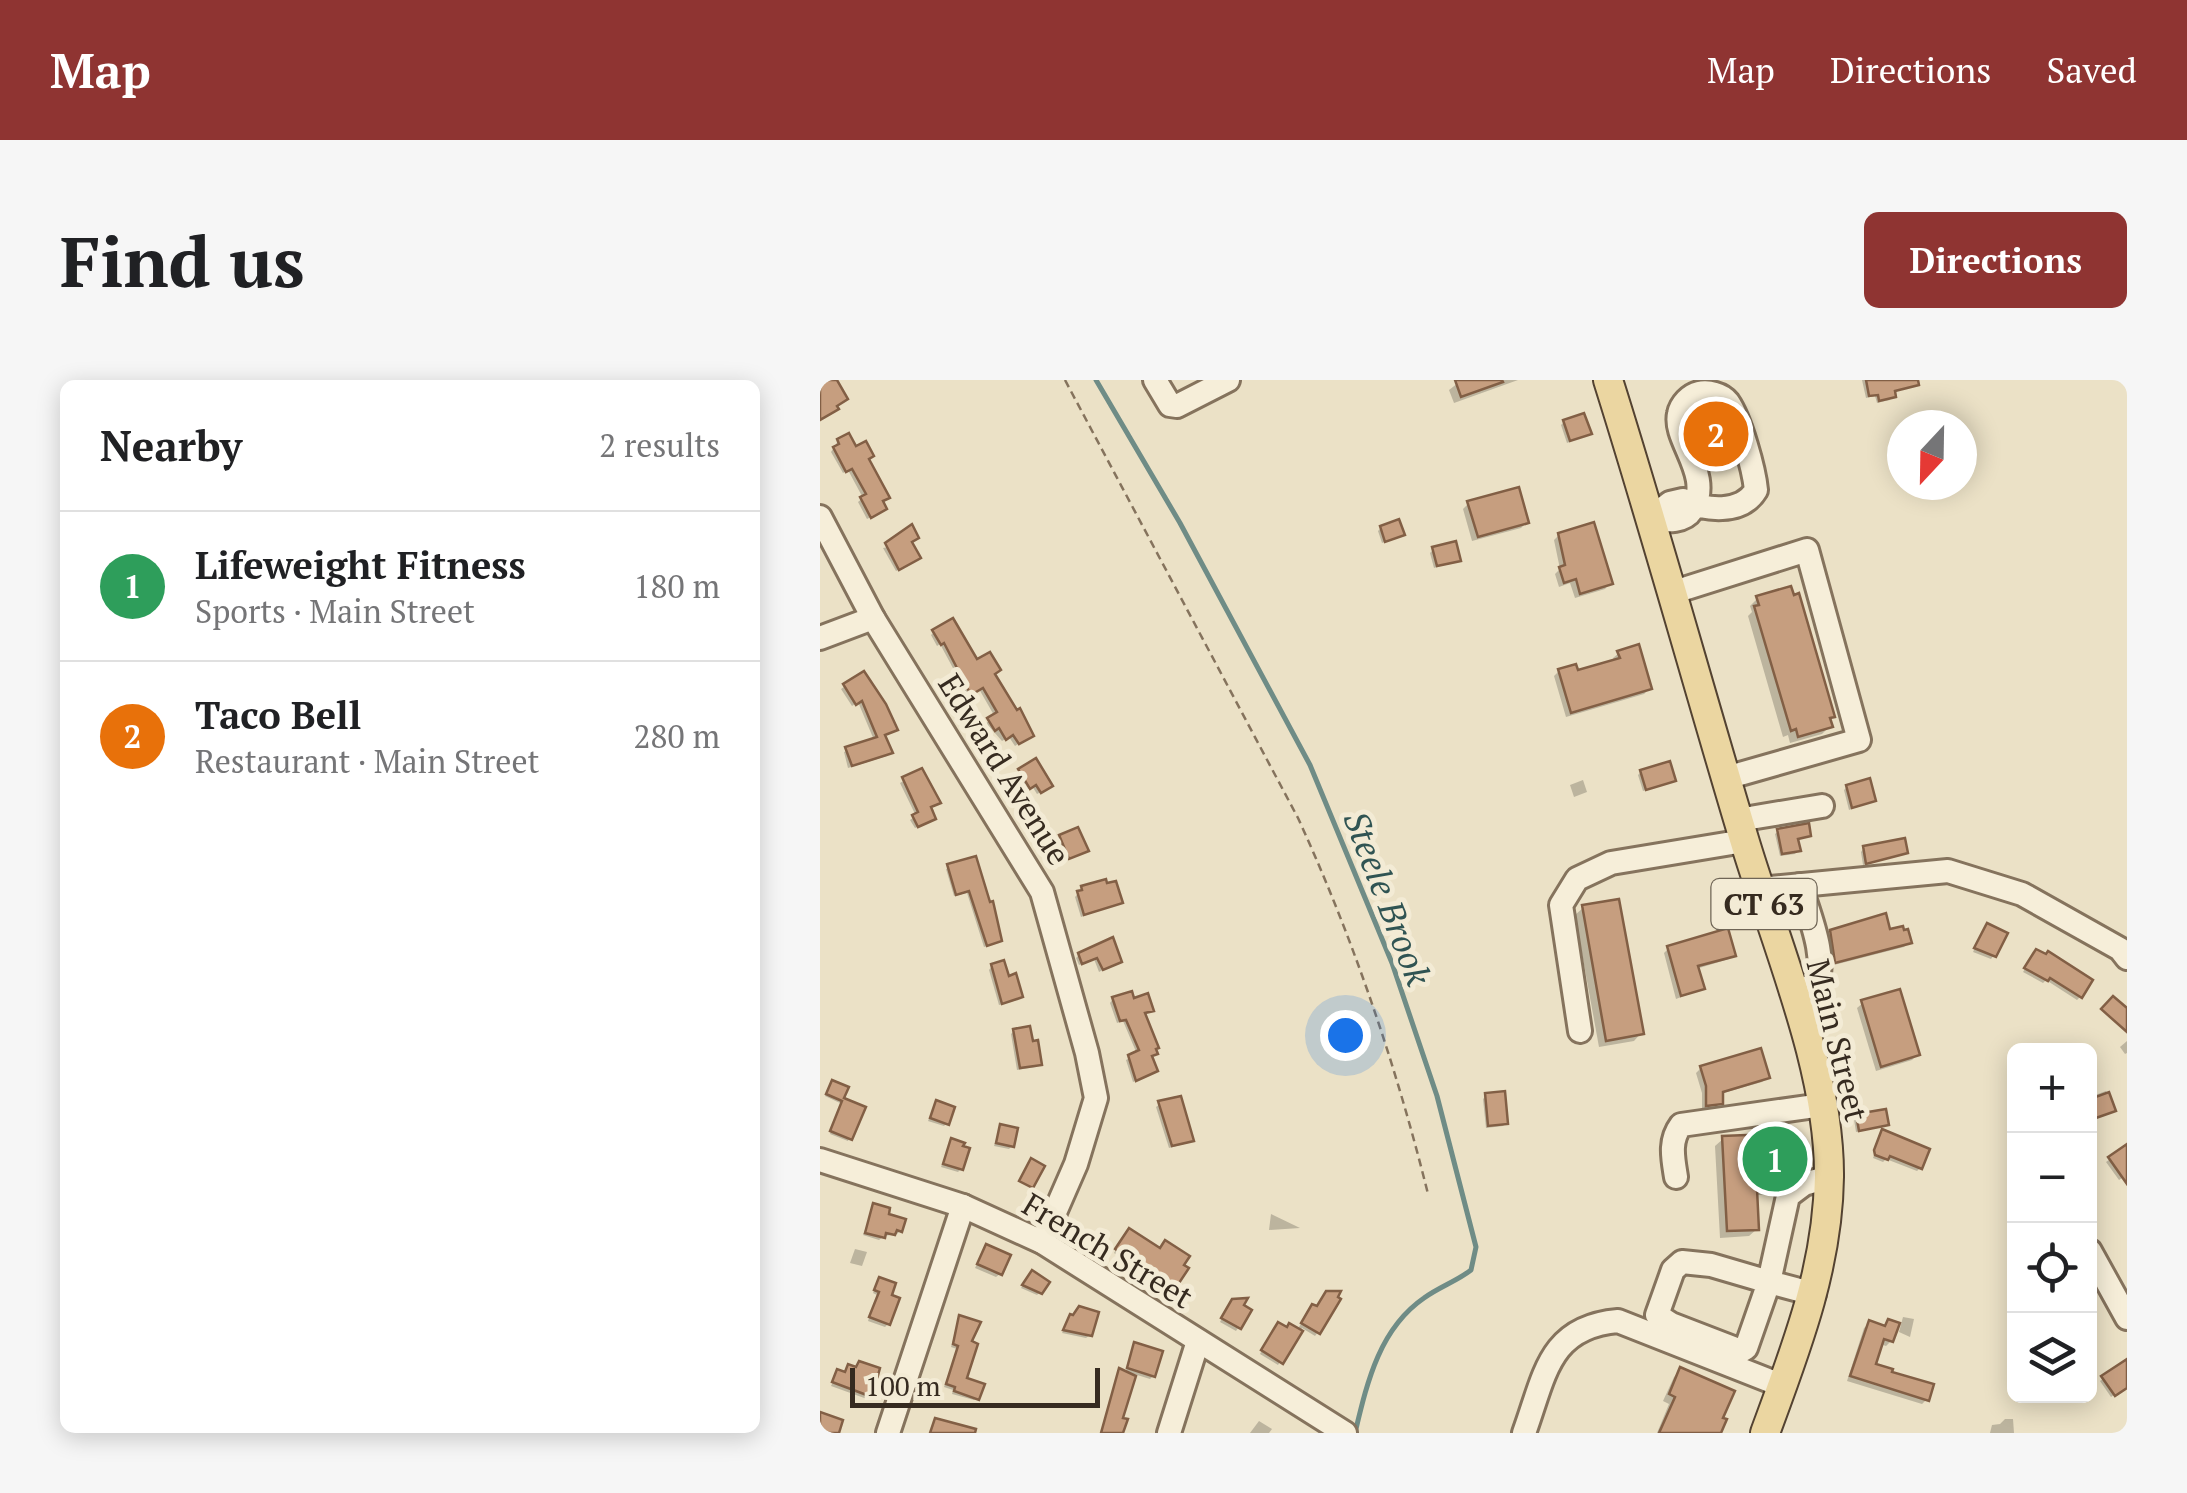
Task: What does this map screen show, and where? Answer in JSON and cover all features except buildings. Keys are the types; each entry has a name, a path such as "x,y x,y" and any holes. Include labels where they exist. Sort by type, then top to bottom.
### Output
{"main road":[{"name":"Main Street","path":"1608,380 1792,991 1822,1104 1829,1177 1825,1236 1814,1294 1765,1433"}],"street":[{"path":"1155,380 1170,406 1177,406 1228,380"},
{"path":"1649,519 1670,503 1683,500 1694,507 1738,506 1749,501 1756,490 1727,401 1708,392 1690,396 1679,412 1680,434 1694,459 1694,507"},
{"name":"Edward Avenue","path":"820,517 873,618 1042,892 1088,1053 1096,1098 1042,1242"},
{"path":"1671,592 1807,550 1859,740 1726,778"},
{"path":"820,638 873,618"},
{"path":"1580,1032 1561,905 1577,879 1610,863 1741,831 1822,806"},
{"path":"1760,889 1948,871 2022,894 2120,949 2127,958"},
{"path":"1792,991 1815,986 1819,978 1818,952 1800,885"},
{"path":"1676,1177 1672,1152 1675,1133 1681,1125 1822,1104"},
{"name":"French Street","path":"820,1160 963,1206 1042,1242 1339,1429"},
{"path":"1814,1294 1770,1282 1711,1266 1682,1262 1673,1270 1657,1316 1742,1351 1746,1348 1770,1282 1788,1196 1804,1184 1829,1177"},
{"path":"888,1433 963,1206"},
{"path":"2097,1264 2127,1318"},
{"path":"1524,1433 1556,1350 1572,1333 1593,1323 1618,1321 1782,1386"},
{"path":"1168,1433 1198,1341"}],"path":[{"path":"1065,380 1320,866 1403,1094 1428,1194"}],"waterway":[{"name":"Steele Brook","path":"1096,380 1180,523 1310,765 1392,963 1437,1096 1476,1247 1471,1270 1424,1298 1396,1325 1370,1376 1355,1433"}],"place":[{"name":"Taco Bell","path":"1716,434"},
{"name":"Lifeweight Fitness","path":"1775,1159"}]}
